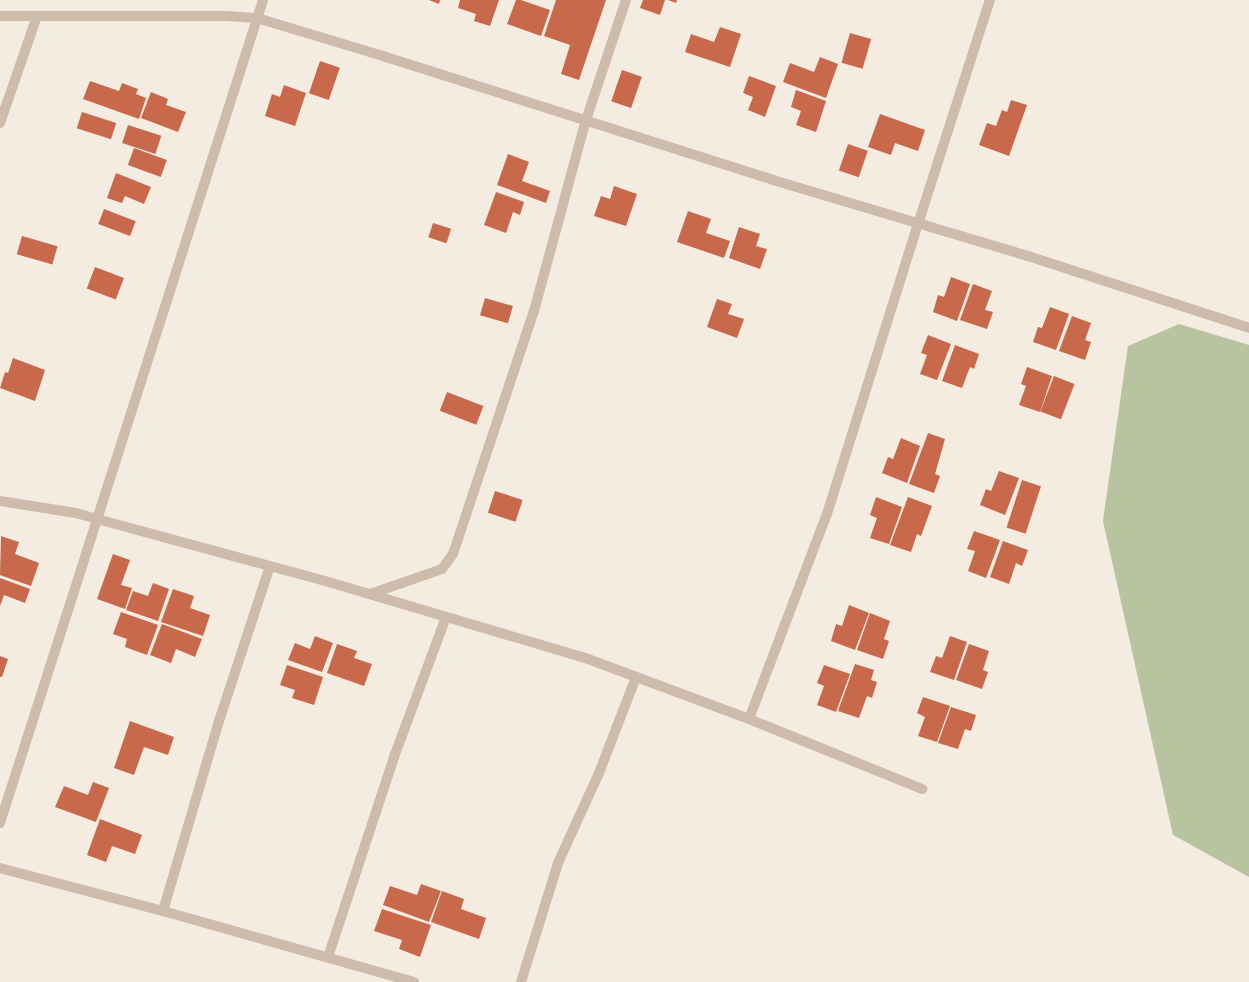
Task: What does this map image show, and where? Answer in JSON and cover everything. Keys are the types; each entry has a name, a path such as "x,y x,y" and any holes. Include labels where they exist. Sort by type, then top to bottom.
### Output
{"street":[{"path":"0,823 263,0"},
{"path":"370,594 442,569 453,554 534,311 586,120 626,0"},
{"path":"749,719 828,514 918,224 990,0"},
{"path":"0,16 226,16 257,18 586,120 773,180 1043,261 1249,328"},
{"path":"0,124 37,16"},
{"path":"0,501 76,513 370,594 588,659 749,719 922,789"},
{"path":"163,911 219,721 270,566"},
{"path":"328,957 394,757 446,617"},
{"path":"522,982 558,863 599,773 636,677"},
{"path":"0,868 163,911 414,982"}],"green space":[{"path":"1179,324 1249,345 1249,877 1173,835 1103,521 1128,346"}],"building":[{"path":"429,0 440,0 439,4"},
{"path":"460,0 499,0 490,26 474,21 476,14 458,8"},
{"path":"516,0 521,0 550,10 541,36 507,24"},
{"path":"556,0 606,0 579,80 561,74 570,45 544,36"},
{"path":"643,0 665,0 660,15 640,8"},
{"path":"668,0 677,0 676,3"},
{"path":"720,27 741,34 730,67 685,52 691,34 714,42"},
{"path":"850,33 871,39 863,69 841,63"},
{"path":"820,57 838,64 826,98 783,82 790,63 814,72"},
{"path":"320,61 340,68 329,100 309,93"},
{"path":"622,70 642,77 631,108 611,101"},
{"path":"749,76 776,86 765,117 748,110 753,97 743,93"},
{"path":"90,81 119,91 122,83 138,89 136,94 146,98 139,119 83,99"},
{"path":"284,85 306,93 295,126 265,116 272,94 280,97"},
{"path":"796,90 826,101 816,132 796,125 801,111 791,107"},
{"path":"151,92 168,99 166,105 186,112 178,132 141,118"},
{"path":"1011,100 1027,105 1009,156 979,145 987,123 996,126 1002,110 1007,112"},
{"path":"82,112 116,123 111,139 77,128"},
{"path":"880,114 925,130 918,151 895,143 891,155 868,147"},
{"path":"128,125 161,136 155,154 122,143"},
{"path":"848,144 868,151 859,177 839,170"},
{"path":"134,148 167,160 161,177 128,165"},
{"path":"508,154 529,162 522,181 550,191 546,203 497,185"},
{"path":"116,173 151,187 144,204 125,196 122,203 107,198"},
{"path":"614,186 637,194 626,226 594,216 601,196 610,199"},
{"path":"496,192 524,202 520,215 513,212 506,233 484,225"},
{"path":"104,209 136,221 130,236 98,224"},
{"path":"688,211 711,219 706,233 730,241 724,258 677,242"},
{"path":"433,223 451,229 446,243 428,237"},
{"path":"739,227 760,234 756,246 767,249 760,269 729,258"},
{"path":"22,236 58,246 52,264 17,254"},
{"path":"95,267 124,278 116,300 87,288"},
{"path":"951,277 970,284 957,321 933,312 938,295 944,297"},
{"path":"973,284 992,291 985,310 993,312 987,329 960,320"},
{"path":"485,298 513,306 508,323 480,315"},
{"path":"717,299 732,304 728,314 744,319 737,338 707,327"},
{"path":"1050,307 1069,314 1056,350 1033,342 1038,327 1042,328"},
{"path":"1072,316 1091,323 1085,340 1091,342 1085,360 1059,351"},
{"path":"928,335 951,344 937,380 920,374 927,355 921,353"},
{"path":"955,345 979,354 974,369 970,367 962,388 942,381"},
{"path":"13,358 45,370 35,401 0,388 5,372 8,373"},
{"path":"1027,367 1052,376 1040,412 1019,405 1026,386 1021,384"},
{"path":"1054,376 1075,384 1061,419 1040,411"},
{"path":"447,392 483,406 476,425 440,411"},
{"path":"928,433 945,439 935,474 940,476 934,493 909,484"},
{"path":"901,438 920,446 907,483 882,473 888,457 893,459"},
{"path":"999,471 1019,478 1005,515 980,505 986,489 991,491"},
{"path":"1022,480 1041,486 1026,534 1007,528"},
{"path":"495,491 523,500 515,522 488,513"},
{"path":"876,497 902,507 889,544 870,538 877,518 870,515"},
{"path":"908,497 932,506 921,536 917,534 911,552 890,545"},
{"path":"974,531 1000,540 986,578 968,571 975,551 967,549"},
{"path":"1,536 19,542 15,554 39,563 31,586 0,575"},
{"path":"1003,541 1028,550 1022,566 1016,563 1009,584 990,577"},
{"path":"113,554 130,560 121,585 132,588 125,609 97,599"},
{"path":"0,578 30,589 25,603 4,595 0,606"},
{"path":"153,583 169,589 158,621 126,610 133,591 148,596"},
{"path":"173,589 194,596 190,608 210,615 203,636 161,622"},
{"path":"849,605 869,613 855,650 831,641 836,624 842,626"},
{"path":"121,612 158,625 147,655 125,647 127,639 113,634"},
{"path":"870,613 890,621 884,639 889,641 883,659 857,650"},
{"path":"162,624 202,639 195,657 176,649 171,663 150,655"},
{"path":"315,636 333,643 322,672 288,660 295,643 310,649"},
{"path":"950,636 967,642 954,680 930,672 936,656 942,658"},
{"path":"337,644 357,651 354,658 372,664 364,686 327,673"},
{"path":"969,644 989,651 983,670 988,672 982,689 956,680"},
{"path":"0,656 8,659 2,677 0,677"},
{"path":"855,664 874,670 871,680 877,682 872,698 867,696 859,718 838,711"},
{"path":"287,665 323,677 314,705 292,698 295,690 280,685"},
{"path":"824,665 850,674 836,712 817,705 824,686 817,683"},
{"path":"923,697 950,706 937,742 918,736 925,717 917,713"},
{"path":"951,707 976,715 971,731 965,729 958,749 938,743"},
{"path":"130,721 174,737 168,755 144,747 134,775 114,768"},
{"path":"93,782 109,788 96,822 55,807 64,786 88,795"},
{"path":"100,819 142,835 135,854 112,846 106,862 87,855"},
{"path":"421,884 441,891 429,922 383,905 390,886 417,895"},
{"path":"442,891 464,899 461,909 486,918 479,939 431,922"},
{"path":"382,909 431,925 420,957 399,949 402,940 374,931"}]}
